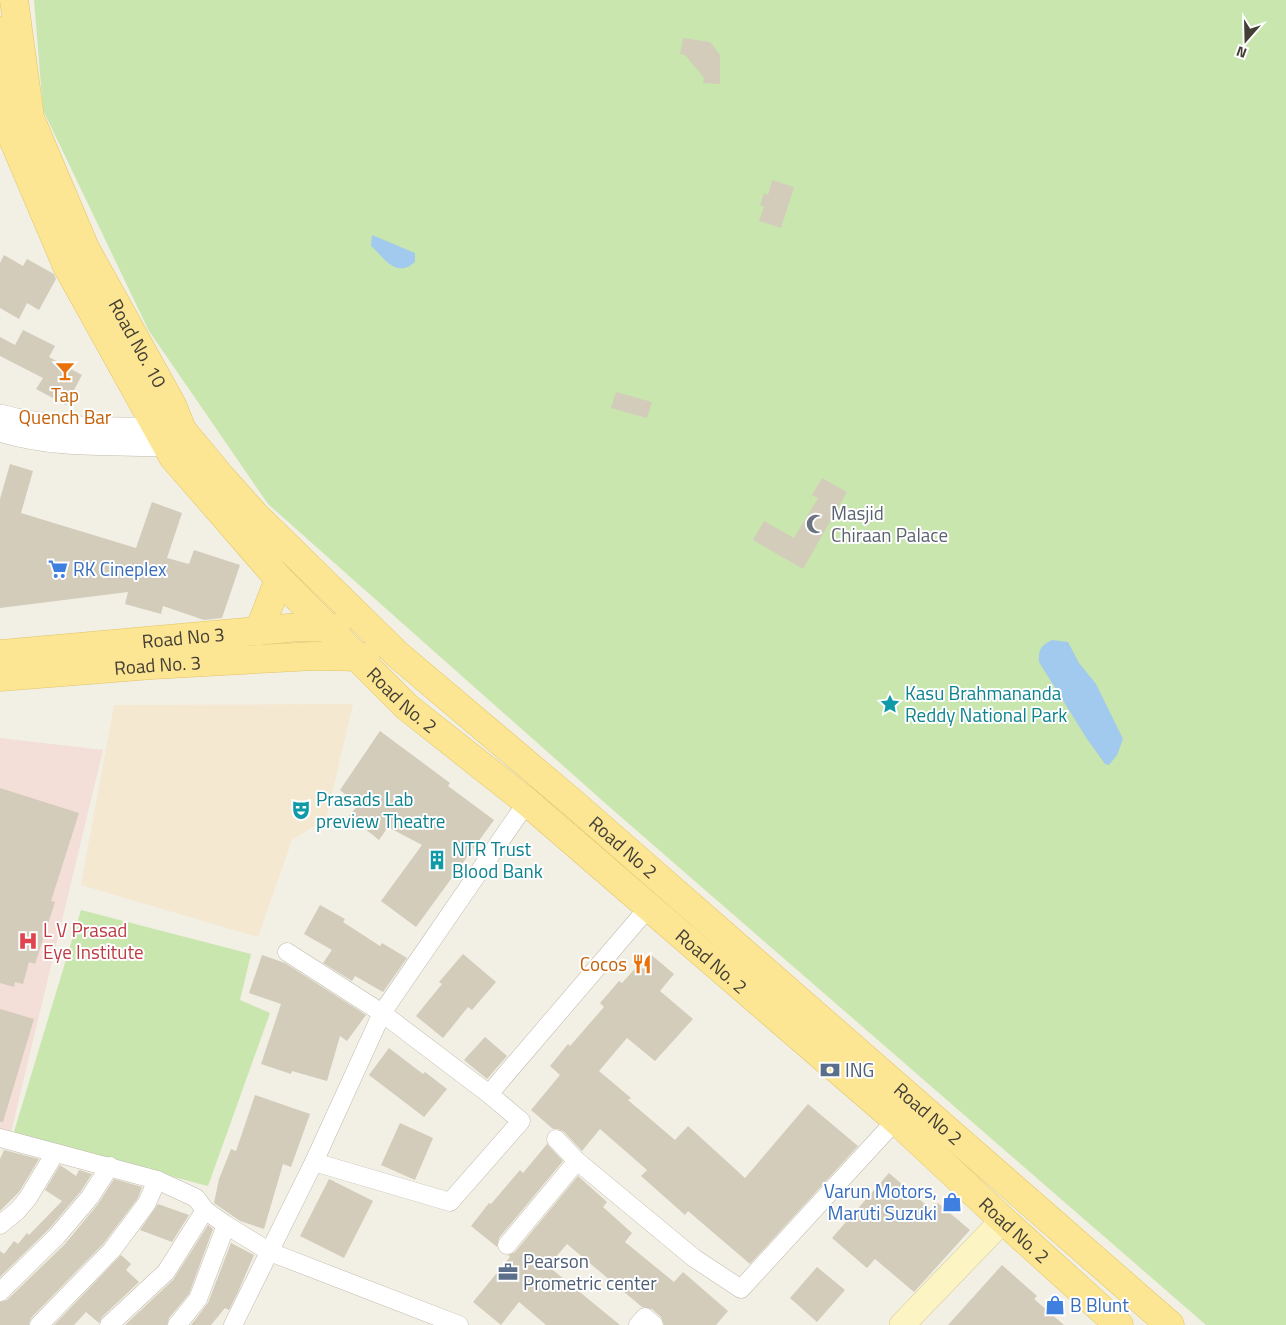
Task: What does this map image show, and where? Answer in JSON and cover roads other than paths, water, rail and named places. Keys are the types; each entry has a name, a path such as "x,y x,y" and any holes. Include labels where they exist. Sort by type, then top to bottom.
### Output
{"main road":[{"name":"Road No. 10","path":"14,0 30,118 85,248 172,405 182,430 221,478 255,515 367,627"},
{"name":"Road No. 10","path":"0,29 10,132 67,266 174,457 279,580 301,602"},
{"path":"259,631 279,580"},
{"name":"Road No. 2","path":"301,602 406,707 528,802 648,908 896,1120 1109,1322"},
{"name":"Road No 3","path":"0,654 300,627 367,627"},
{"path":"367,627 398,655"},
{"name":"Road No. 3","path":"0,677 152,665 314,656 398,655"},
{"name":"Road No 2","path":"398,655 573,803 1170,1325"},
{"path":"314,656 349,670 406,707"},
{"path":"902,1325 1003,1220"}],"street":[{"path":"0,415 60,426 162,437"},
{"path":"0,432 64,443 162,437"},
{"path":"233,1325 314,1162 382,1013 528,802"},
{"path":"489,1094 648,908"},
{"path":"287,952 382,1013 489,1094 521,1121 450,1202 314,1162"},
{"path":"556,1139 577,1161 694,1258 742,1289 896,1120"},
{"path":"0,1138 157,1180 196,1198 205,1210 270,1252 458,1325"},
{"path":"0,1225 18,1210 28,1198 55,1153"},
{"path":"506,1245 577,1161"},
{"path":"0,1292 57,1236 90,1197 110,1166"},
{"path":"39,1325 112,1250 147,1203 157,1180"},
{"path":"109,1325 166,1272 205,1210"},
{"path":"177,1325 198,1299 226,1225"},
{"path":"638,1325 645,1317 654,1325"}],"water":[{"path":"372,235 415,253 415,262 404,268 394,267 371,246"},
{"path":"1052,640 1068,642 1079,663 1096,684 1123,739 1117,755 1109,765 1105,764 1087,739 1039,662 1041,648"}],"place":[{"name":"Tap Quench Bar","path":"65,371"},
{"name":"Masjid Chiraan Palace","path":"816,524"},
{"name":"RK Cineplex","path":"58,569"},
{"name":"Kasu Brahmananda Reddy National Park","path":"890,704"},
{"name":"Prasads Lab preview Theatre","path":"301,810"},
{"name":"NTR Trust Blood Bank","path":"437,860"},
{"name":"L V Prasad Eye Institute","path":"28,941"},
{"name":"Cocos","path":"642,964"},
{"name":"ING","path":"830,1070"},
{"name":"Varun Motors, Maruti Suzuki","path":"952,1202"},
{"name":"Pearson Prometric center","path":"508,1272"},
{"name":"B Blunt","path":"1055,1305"}]}
